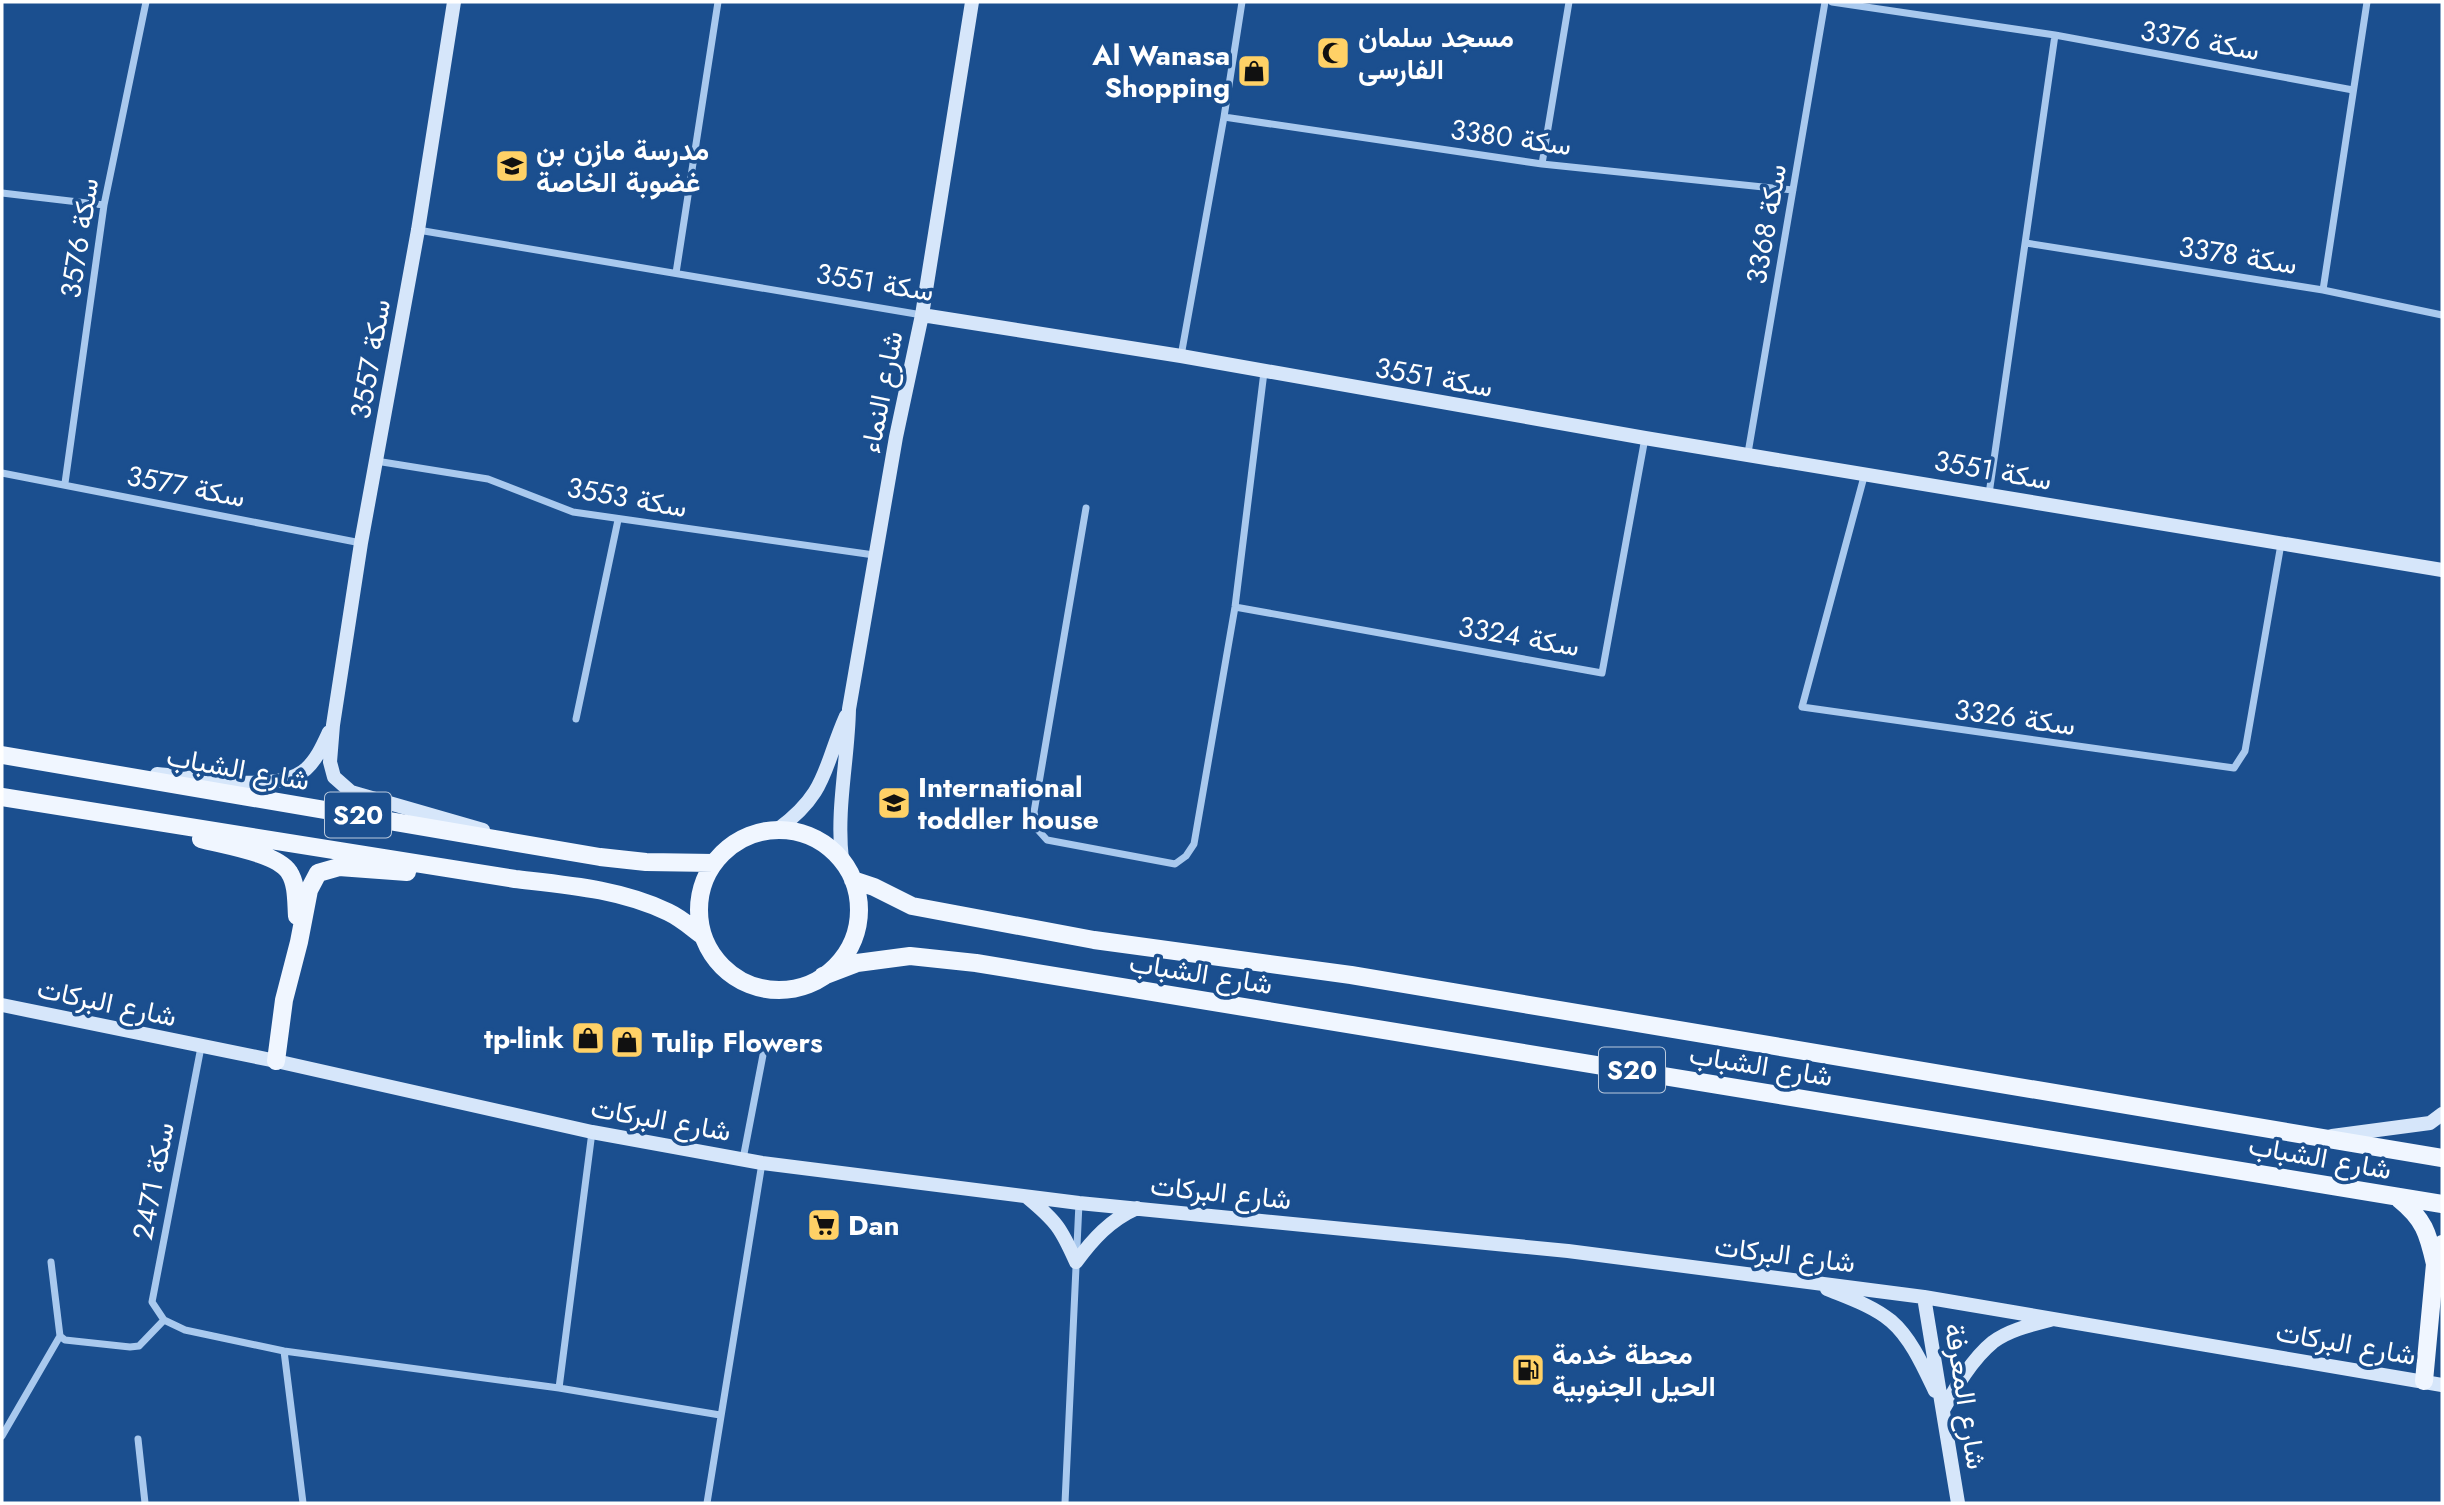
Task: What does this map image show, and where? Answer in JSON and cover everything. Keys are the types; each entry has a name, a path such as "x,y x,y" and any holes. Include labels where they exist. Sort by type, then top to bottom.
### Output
{"main road":[{"name":"شارع الشباب","path":"2,755 545,847 646,862 714,863"},
{"name":"S20","path":"2,797 596,889 670,913 704,936"},
{"path":"100,813 247,851 278,862 289,872 296,890 299,943"},
{"name":"S20","path":"795,831 813,837 829,847 842,860 853,880 859,901 858,923 851,944 839,962 823,976 796,988 780,990 749,984 735,976 711,952 704,936 699,911 703,886 714,863 727,849 759,832 795,831"},
{"path":"276,1062 284,1000 309,890 318,873 339,867 515,878"},
{"name":"شارع الشباب","path":"853,880 912,906 1094,940 1351,975 2442,1158"},
{"name":"شارع الشباب","path":"823,976 857,963 910,957 976,963 2442,1204"},
{"path":"2396,1196 2415,1211 2427,1230 2435,1264"},
{"path":"2424,1381 2429,1351 2435,1264 2442,1244"}],"street":[{"name":"سكة 3576","path":"65,483 104,205 146,2"},
{"name":"سكة 3557","path":"333,725 361,543 418,230 454,2"},
{"path":"676,273 718,2"},
{"name":"شارع النماء","path":"842,860 839,813 849,709 874,555 922,315 972,2"},
{"path":"1181,356 1242,2"},
{"path":"1542,164 1569,2"},
{"name":"سكة 3368","path":"1748,453 1825,2"},
{"name":"سكة 3376","path":"1832,2 2055,35 2353,90"},
{"path":"2323,290 2367,2"},
{"path":"1989,494 2055,35"},
{"name":"سكة 3380","path":"1224,117 1542,164 1793,190"},
{"path":"2,193 104,205"},
{"name":"سكة 3551","path":"418,230 1181,356 1646,438 2442,570"},
{"name":"سكة 3378","path":"2026,243 2323,290 2442,315"},
{"path":"1086,508 1034,812 1038,830 1047,840 1175,864 1186,856 1194,844 1235,607 1264,372"},
{"name":"سكة 3324","path":"1235,607 1602,673 1646,438"},
{"name":"سكة 3553","path":"376,461 488,479 573,512 874,555"},
{"name":"سكة 3577","path":"2,472 361,543"},
{"name":"سكة 3326","path":"1865,473 1802,707 2234,768 2245,751 2281,543"},
{"path":"576,719 618,520"},
{"name":"شارع النماء","path":"777,830 795,817 811,800 823,781 849,709"},
{"path":"60,764 252,783 290,779 306,769 318,755 333,725"},
{"path":"333,725 330,762 334,777 351,792 545,847"},
{"name":"شارع البركات","path":"2,1005 592,1132 762,1163 1079,1203 1567,1251 1924,1297 2442,1385"},
{"name":"سكة 2471","path":"164,1320 152,1302 201,1047"},
{"path":"743,1159 762,1055"},
{"path":"2322,1138 2430,1123 2442,1114"},
{"path":"559,1388 592,1132"},
{"path":"707,1503 762,1163"},
{"path":"1026,1196 1053,1218 1076,1262"},
{"path":"1065,1503 1079,1203"},
{"path":"1076,1262 1099,1234 1122,1215 1138,1208"},
{"path":"2,1436 60,1336 51,1262"},
{"path":"1810,1282 1868,1306 1892,1322 1905,1337 1943,1409"},
{"name":"شارع المعرفة","path":"1924,1297 1958,1503"},
{"path":"1943,1409 1976,1361 1993,1342 2019,1329 2054,1319"},
{"path":"60,1336 65,1340 130,1348 139,1346 164,1320 185,1330 284,1351 559,1388 720,1415"},
{"path":"284,1351 303,1503"},
{"path":"138,1439 145,1503"}],"place":[{"name":"مسجد سلمان الفارسى","path":"1333,53"},
{"name":"Al Wanasa Shopping","path":"1254,71"},
{"name":"مدرسة مازن بن غضوبة الخاصة","path":"512,166"},
{"name":"International toddler house","path":"894,803"},
{"name":"tp-link","path":"588,1038"},
{"name":"Tulip Flowers","path":"627,1042"},
{"name":"Dan","path":"824,1225"},
{"name":"محطة خدمة الحيل الجنوبية","path":"1528,1370"}]}
